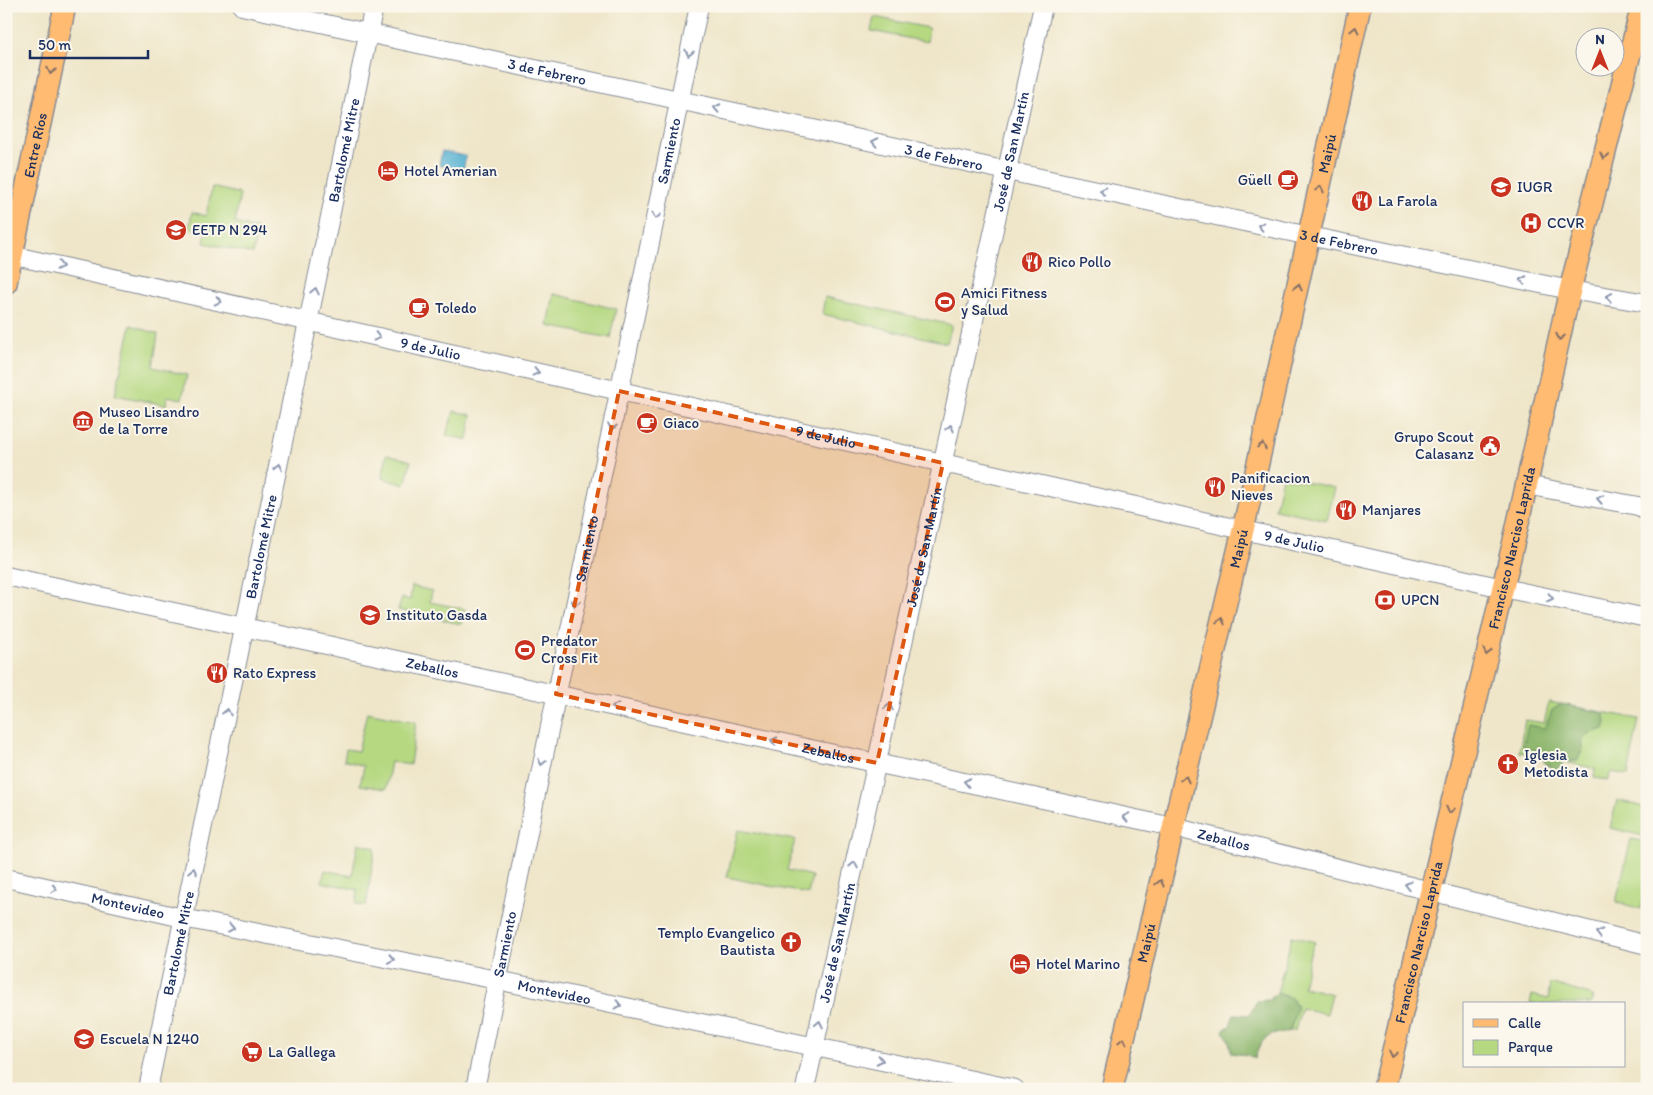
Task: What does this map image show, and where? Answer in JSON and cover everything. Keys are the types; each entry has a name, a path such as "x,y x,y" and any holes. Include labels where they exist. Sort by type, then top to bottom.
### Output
{"main road":[{"name":"Entre Ríos","path":"6,283 9,255 65,6"},
{"name":"Maipú","path":"1112,1089 1243,530 1360,6"},
{"name":"Francisco Narciso Laprida","path":"1384,1089 1503,588 1570,290 1642,6"}],"street":[{"name":"3 de Febrero","path":"242,6 1309,236 1647,304"},
{"name":"Bartolomé Mitre","path":"148,1089 374,6"},
{"name":"Sarmiento","path":"474,1089 699,6"},
{"name":"José de San Martín","path":"805,1089 1043,6"},
{"name":"9 de Julio","path":"9,255 1503,588 1647,618"},
{"path":"1526,485 1638,506 1647,510"},
{"name":"Zeballos","path":"6,576 1174,827 1647,945"},
{"name":"Montevideo","path":"6,878 183,918 497,980 1015,1089"}],"highlighted area":[{"path":"619,391 943,463 877,763 556,694"}],"green space":[{"path":"874,17 929,28 927,42 871,31"},
{"path":"212,187 240,194 235,223 257,229 253,254 204,243 206,232 189,228 192,212 206,216"},
{"path":"554,294 616,309 610,338 548,326"},
{"path":"825,297 952,325 947,343 822,314"},
{"path":"131,325 158,334 153,367 187,375 182,399 167,396 166,405 115,395"},
{"path":"454,411 472,415 468,440 446,435"},
{"path":"387,454 411,461 405,485 382,478"},
{"path":"1282,477 1335,488 1327,520 1275,509"},
{"path":"412,586 432,591 430,602 465,609 461,624 398,610 402,598 410,600"},
{"path":"1549,702 1639,719 1628,775 1611,772 1608,780 1594,778 1595,769 1519,752 1525,720 1544,723"},
{"path":"1562,704 1605,714 1606,723 1604,729 1591,733 1582,740 1583,749 1577,761 1565,761 1556,771 1544,762 1543,754 1523,746 1528,725 1545,728 1552,710"},
{"path":"367,712 416,722 410,765 391,762 386,789 360,785 364,766 344,760 346,749 358,751"},
{"path":"1617,800 1647,808 1647,837 1610,828"},
{"path":"738,830 795,840 787,870 812,876 808,894 727,877"},
{"path":"1631,839 1647,842 1647,882 1641,909 1616,902"},
{"path":"358,843 375,848 366,906 356,904 358,890 322,882 325,870 352,876"},
{"path":"1292,936 1315,942 1310,954 1303,987 1332,994 1327,1014 1301,1008 1295,1031 1290,1031 1297,1006 1291,998 1277,993"},
{"path":"1550,983 1593,996 1592,1002 1530,1002 1532,995 1548,999"},
{"path":"1277,993 1291,998 1297,1006 1290,1031 1266,1038 1260,1045 1255,1059 1248,1055 1231,1053 1229,1040 1223,1030 1230,1026 1234,1014 1249,1015 1257,1001 1269,1000"}],"water":[{"path":"442,151 466,156 463,171 439,165"}],"place":[{"name":"Hotel Amerian","path":"388,171"},
{"name":"Güell","path":"1288,180"},
{"name":"IUGR","path":"1501,187"},
{"name":"La Farola","path":"1362,201"},
{"name":"CCVR","path":"1531,223"},
{"name":"EETP N 294","path":"176,230"},
{"name":"Rico Pollo","path":"1032,262"},
{"name":"Amici Fitness y Salud","path":"945,302"},
{"name":"Toledo","path":"419,308"},
{"name":"Museo Lisandro de la Torre","path":"83,421"},
{"name":"Giaco","path":"647,423"},
{"name":"Grupo Scout Calasanz","path":"1490,446"},
{"name":"Panificacion Nieves","path":"1215,487"},
{"name":"Manjares","path":"1346,510"},
{"name":"UPCN","path":"1385,600"},
{"name":"Instituto Gasda","path":"370,615"},
{"name":"Predator Cross Fit","path":"525,650"},
{"name":"Rato Express","path":"217,673"},
{"name":"Iglesia Metodista","path":"1508,764"},
{"name":"Templo Evangelico Bautista","path":"791,942"},
{"name":"Hotel Marino","path":"1020,964"},
{"name":"Escuela N 1240","path":"84,1039"},
{"name":"La Gallega","path":"252,1052"}]}
